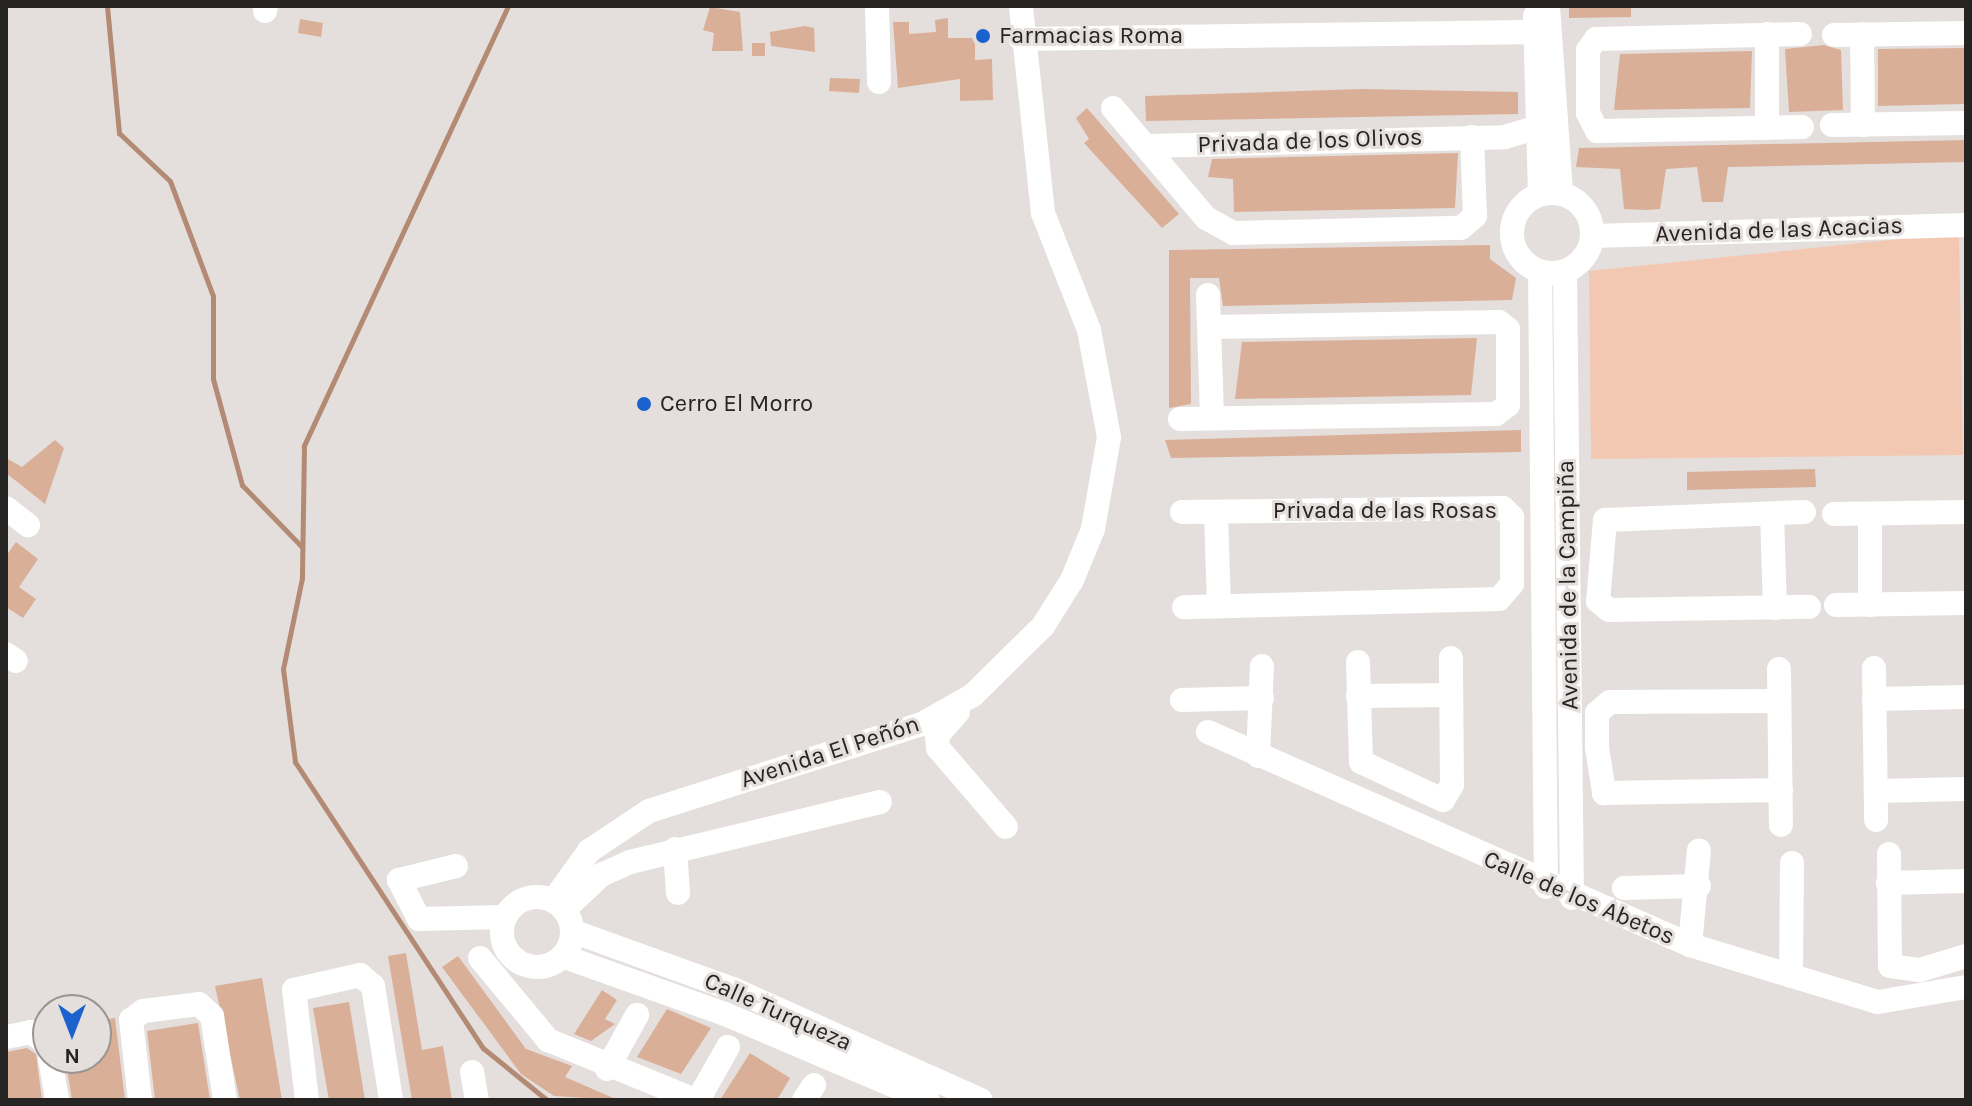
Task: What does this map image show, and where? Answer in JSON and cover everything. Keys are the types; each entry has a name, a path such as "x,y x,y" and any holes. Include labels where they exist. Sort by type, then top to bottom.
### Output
{"street":[{"path":"877,6 879,82"},
{"name":"Avenida El Peñón","path":"564,915 589,851 649,811 922,724 973,695 1043,626 1072,580 1093,529 1109,437 1089,330 1043,213 1021,39 1021,6"},
{"path":"1537,6 1535,32 1562,110 1551,194"},
{"path":"1545,61 1548,6"},
{"path":"1021,39 1535,32"},
{"path":"1834,35 1966,33"},
{"path":"1767,34 1767,128 1802,127"},
{"path":"1551,194 1562,110 1588,50 1596,39 1800,34"},
{"path":"1862,34 1863,125"},
{"name":"Privada de los Olivos","path":"1113,108 1206,218 1233,233 1461,228 1475,216 1472,137"},
{"name":"Privada de los Olivos","path":"1147,146 1505,137 1562,110 1597,131 1767,128"},
{"path":"1832,125 1966,123"},
{"path":"1551,194 1585,209 1593,236 1584,258 1552,272 1517,252 1512,233 1517,213 1551,194"},
{"name":"Avenida de las Acacias","path":"1593,236 1966,225"},
{"name":"Avenida de la Campiña","path":"1546,887 1541,367 1552,272"},
{"name":"Avenida de la Campiña","path":"1552,272 1567,466 1572,898"},
{"path":"1208,295 1212,418"},
{"path":"1180,419 1496,414 1508,405 1508,329 1499,322 1210,327"},
{"path":"1509,369 1541,367"},
{"path":"1542,466 1567,466"},
{"path":"6,508 28,525"},
{"name":"Privada de las Rosas","path":"1182,512 1503,508 1512,517 1512,584 1499,599 1184,607"},
{"path":"1216,512 1219,606"},
{"path":"1804,512 1614,517 1599,528 1598,601 1609,610 1809,607"},
{"path":"1834,514 1966,512"},
{"path":"1772,514 1775,608"},
{"path":"1870,514 1870,605"},
{"name":"Privada de las Rosas","path":"1512,555 1543,555"},
{"path":"1568,561 1598,565"},
{"path":"1836,605 1966,603"},
{"path":"1358,662 1361,762 1435,800 1449,797 1451,658"},
{"path":"1258,756 1262,666"},
{"path":"1874,668 1876,820"},
{"path":"1779,669 1781,825"},
{"path":"973,695 937,736 938,748 1006,827"},
{"path":"1358,696 1451,695"},
{"path":"1874,699 1966,697"},
{"path":"1182,700 1262,698"},
{"path":"1779,701 1610,702 1597,713 1597,747 1604,793 1781,790"},
{"name":"Calle de los Abetos","path":"1208,732 1546,887 1690,945 1878,1002 1956,990"},
{"path":"1570,749 1597,747"},
{"path":"1384,815 1401,785"},
{"path":"1877,791 1966,789"},
{"path":"564,915 642,859 880,802"},
{"path":"675,849 678,893"},
{"path":"1690,945 1699,886 1699,850"},
{"path":"1889,854 1890,966 1905,971 1966,956"},
{"path":"1791,976 1792,863"},
{"path":"456,866 399,880 419,919 505,917 526,899 564,915"},
{"path":"1888,883 1966,881"},
{"path":"1624,888 1699,886"},
{"path":"505,917 502,938 517,961 538,967 562,956 564,915"},
{"name":"Calle Turqueza","path":"564,915 981,1100"},
{"name":"Calle Turqueza","path":"562,956 725,1014 922,1099"},
{"path":"480,958 529,1024 571,1055 607,1069 696,1100 728,1047"},
{"path":"1940,964 1956,990"},
{"path":"307,1100 291,1001 305,984 360,975 373,986 391,1100"},
{"path":"140,1100 131,1020 143,1011 199,1004 212,1016 225,1100"},
{"path":"607,1069 637,1015"},
{"path":"6,1037 32,1033"},
{"path":"472,1072 477,1100"},
{"path":"53,1074 57,1100"}],"shaded area":[{"path":"1959,233 1963,455 1591,459 1589,271"}],"building":[{"path":"1569,6 1631,6 1631,17 1569,18"},
{"path":"710,7 740,12 743,51 712,51 714,33 703,30"},
{"path":"948,18 948,38 975,38 975,60 992,59 993,100 960,101 960,79 898,88 893,22 909,22 909,34 936,32 935,20"},
{"path":"300,19 323,23 321,37 298,33"},
{"path":"805,26 814,28 815,52 771,46 770,32"},
{"path":"752,43 765,43 765,56 752,56"},
{"path":"1824,45 1841,50 1843,110 1789,112 1785,49"},
{"path":"1966,48 1964,104 1878,106 1878,49"},
{"path":"1752,51 1750,108 1614,110 1620,54"},
{"path":"830,78 860,79 859,93 829,91"},
{"path":"1361,89 1518,92 1518,114 1146,121 1145,96"},
{"path":"1087,108 1179,214 1162,228 1084,143 1089,139 1076,118"},
{"path":"1966,140 1966,162 1728,167 1723,202 1702,202 1697,167 1666,169 1660,209 1648,210 1624,209 1620,169 1576,167 1579,148"},
{"path":"1458,153 1455,208 1234,212 1233,179 1208,177 1212,159"},
{"path":"1490,245 1490,259 1516,278 1512,300 1223,306 1219,278 1190,278 1191,404 1169,408 1169,250"},
{"path":"1477,338 1471,395 1235,399 1242,342"},
{"path":"1521,430 1521,452 1171,458 1165,440"},
{"path":"55,440 64,448 45,504 6,473 6,458 22,467"},
{"path":"1815,469 1816,487 1687,490 1687,472"},
{"path":"16,542 38,559 19,587 36,599 23,618 6,607 6,556"},
{"path":"406,953 422,1050 443,1046 452,1100 412,1100 388,956"},
{"path":"458,956 526,1049 572,1066 565,1077 618,1100 554,1096 521,1074 442,967"},
{"path":"262,978 282,1100 240,1100 215,986"},
{"path":"602,990 617,1000 605,1019 615,1024 591,1041 574,1034"},
{"path":"349,1002 365,1100 329,1100 313,1008"},
{"path":"667,1009 711,1028 681,1074 637,1057"},
{"path":"112,1018 115,1018 125,1100 72,1100 68,1074 112,1074"},
{"path":"198,1023 210,1100 155,1100 147,1031"},
{"path":"27,1048 32,1051 32,1074 39,1074 42,1100 6,1100 6,1052"},
{"path":"750,1053 790,1078 777,1100 720,1100"}],"waterway":[{"path":"107,6 119,133 170,181 213,296 213,379 242,485 302,547"},
{"path":"508,6 304,446 302,578 283,669 295,762 483,1048 547,1100"}],"place":[{"name":"Farmacias Roma","path":"983,36"},
{"name":"Cerro El Morro","path":"644,404"}]}
